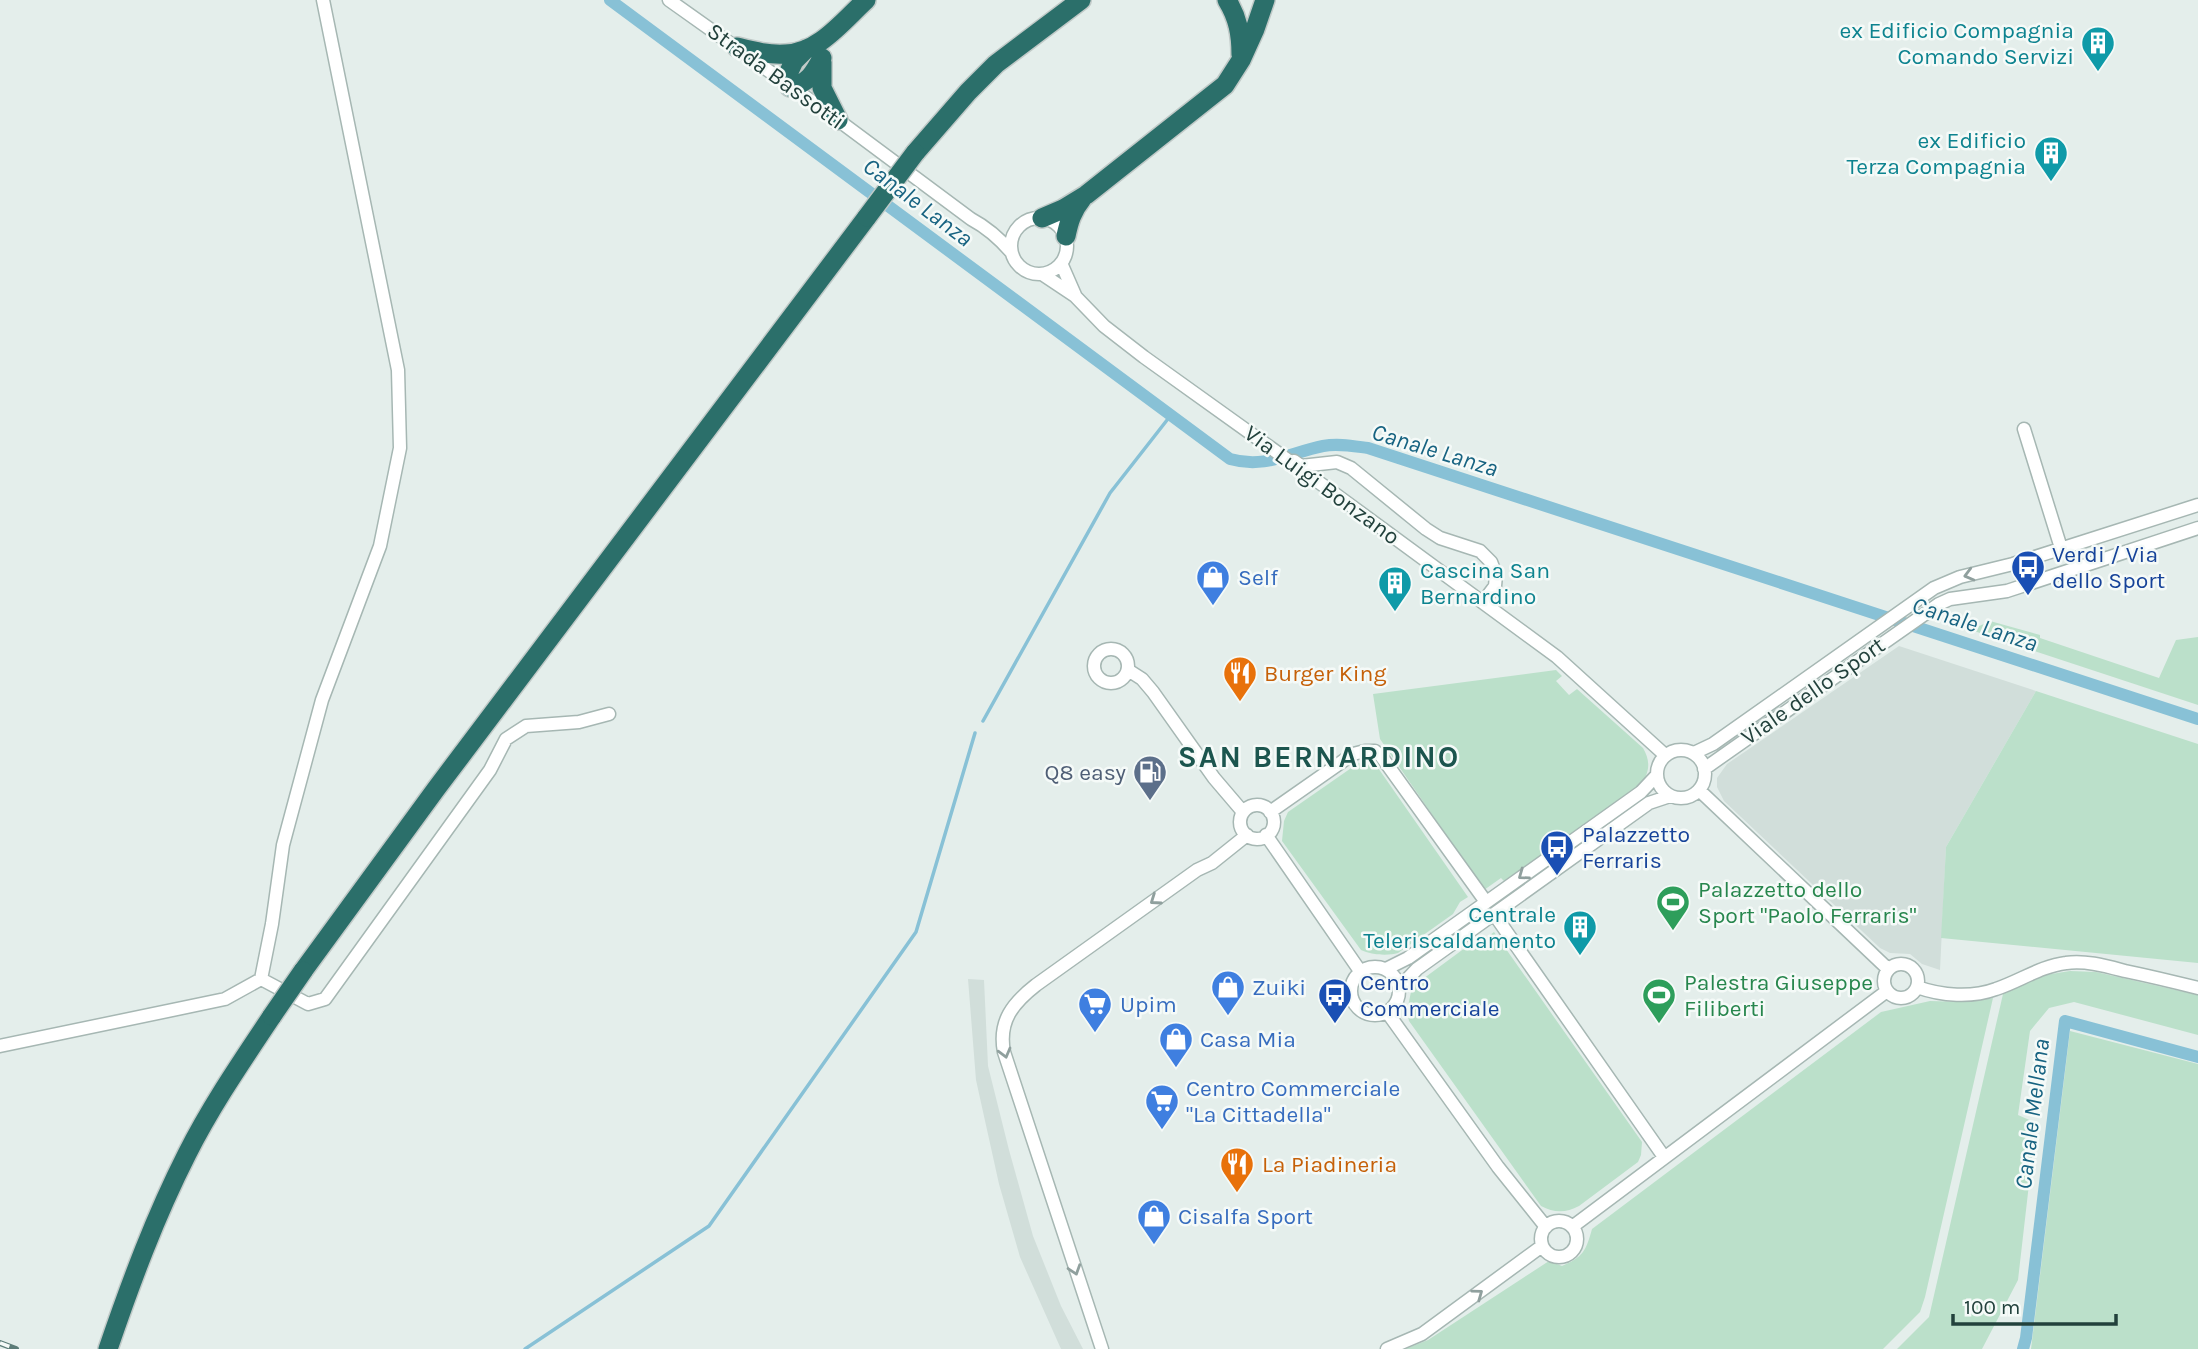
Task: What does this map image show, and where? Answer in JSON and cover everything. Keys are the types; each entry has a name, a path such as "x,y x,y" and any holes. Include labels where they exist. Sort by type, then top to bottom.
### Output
{"highway":[{"path":"790,87 802,85 814,75 815,53 828,35 866,0"},
{"path":"968,92 973,76 998,49 1059,0"},
{"path":"108,1349 154,1222 187,1153 220,1095 303,971 436,789 915,153 996,64 1081,0"},
{"path":"968,92 983,85 1010,62 1097,0"},
{"path":"1227,0 1241,31 1241,60"},
{"path":"1042,218 1086,195 1225,85 1241,60 1265,0"},
{"path":"737,47 764,53 815,53"},
{"path":"815,53 822,88 838,120"},
{"path":"1066,236 1075,207 1086,195"}],"street":[{"path":"0,1046 225,999 261,979 283,845 322,700 380,546 400,448 398,370 323,0"},
{"name":"Strada Bassotti","path":"669,0 984,226 999,238 1012,254"},
{"path":"984,226 1011,226 1035,218 1057,224 1066,236 1068,246 1062,263 1042,274 1023,269 1016,262 1012,254 1012,237 1022,223"},
{"name":"Via Luigi Bonzano","path":"1062,263 1075,296"},
{"name":"Via Luigi Bonzano","path":"1042,274 1075,296 1104,326 1143,358 1331,491 1557,657 1665,755"},
{"path":"1251,421 1255,434 1301,466 1337,462 1351,468 1426,529 1440,538 1480,551 1492,562 1496,575 1495,586 1483,602"},
{"path":"2024,429 2061,548"},
{"name":"Viale dello Sport","path":"1694,753 1713,744 1934,588 2198,505"},
{"path":"2151,520 2160,542"},
{"name":"Viale dello Sport","path":"1704,769 1922,614 1950,599 1998,593 2020,587 2198,528"},
{"path":"2013,564 2020,587"},
{"path":"1128,670 1142,679 1153,692 1214,778 1243,812"},
{"path":"261,979 308,1004 326,999 490,770 506,739 526,726 579,722 609,714"},
{"path":"1386,969 1408,958 1641,792 1656,776 1660,761 1665,755 1679,750 1694,753 1699,757 1705,776 1699,790 1685,798 1670,796 1649,803 1417,969 1399,988 1396,1002 1387,1012 1369,1014 1358,1009 1350,987 1360,971 1373,967 1386,969 1395,977 1399,988"},
{"path":"1270,812 1353,754 1375,751 1486,902"},
{"path":"1656,776 1670,796"},
{"path":"1699,790 1888,968"},
{"path":"1257,805 1270,812 1272,827 1266,835 1256,839 1243,832 1240,821 1243,812 1257,805"},
{"path":"1102,1349 1004,1052 1002,1041 1005,1023 1012,1006 1036,985 1197,870 1212,863 1247,835"},
{"path":"1266,835 1360,971"},
{"path":"1494,914 1664,1157"},
{"path":"1917,987 1963,995 1981,993 2042,968 2068,962 2096,964 2198,988"},
{"path":"1899,963 1910,966 1918,975 1917,987 1906,997 1895,997 1887,990 1884,979 1888,968 1899,963"},
{"path":"1572,1227 1887,990"},
{"path":"1387,1012 1498,1167 1546,1227"},
{"path":"1562,1221 1572,1227 1576,1237 1574,1248 1566,1255 1555,1256 1545,1251 1541,1236 1550,1223 1562,1221"},
{"path":"1387,1349 1422,1334 1542,1246"}],"shaded area":[{"path":"1899,646 2036,691 1946,847 1940,970 1922,964 1910,954 1890,953 1880,948 1724,801 1717,787 1717,778 1727,764"},
{"path":"968,979 984,980 988,1066 1009,1150 1033,1236 1061,1306 1083,1349 1061,1349 1020,1257 999,1184 976,1080"}],"green space":[{"path":"1990,621 2040,635 2040,638 2159,678 2176,640 2198,637 2198,705 1971,630"},
{"path":"1556,670 1562,676 1556,681 1569,695 1577,689 1643,748 1648,759 1647,774 1637,788 1504,881 1501,878 1484,890 1380,739 1373,694"},
{"path":"2036,691 2198,744 2198,963 1941,938 1946,847"},
{"path":"1365,761 1376,765 1468,897 1460,902 1453,914 1394,954 1374,954 1361,950 1282,841 1288,812"},
{"path":"1494,932 1642,1142 1638,1162 1579,1206 1569,1210 1555,1211 1541,1206 1409,1021 1407,1011 1412,987 1473,942 1484,940"},
{"path":"2070,971 2096,972 2198,995 2198,1035 2074,1002 2049,1008 2030,1031 2018,1115 2036,1123 2018,1280 1982,1349 1897,1349 1929,1317 2003,994 2045,975"},
{"path":"1993,998 1925,1297 1920,1312 1883,1349 1405,1349 1428,1340 1549,1261 1562,1266 1575,1260 1585,1248 1592,1229 1881,1012 1930,1001 1966,1002"},
{"path":"2070,1031 2198,1064 2198,1349 2031,1349"}],"waterway":[{"name":"Canale Lanza","path":"610,0 1230,459 1243,462 1266,461 1329,445 1368,448 2198,719"},
{"path":"983,721 1110,493 1171,415"},
{"path":"525,1349 709,1226 916,932 975,733"},
{"name":"Canale Mellana","path":"2023,1349 2065,1021 2198,1057"}],"railway":[{"path":"0,1343 16,1349"}],"place":[{"name":"ex Edificio Compagnia Comando Servizi","path":"2098,73"},
{"name":"ex Edificio Terza Compagnia","path":"2051,183"},
{"name":"Verdi / Via dello Sport","path":"2028,597"},
{"name":"Self","path":"1213,607"},
{"name":"Cascina San Bernardino","path":"1395,613"},
{"name":"Burger King","path":"1240,703"},
{"name":"Q8 easy","path":"1150,802"},
{"name":"Palazzetto Ferraris","path":"1557,877"},
{"name":"Palazzetto dello Sport \"Paolo Ferraris\"","path":"1673,932"},
{"name":"Centrale Teleriscaldamento","path":"1580,957"},
{"name":"Zuiki","path":"1228,1017"},
{"name":"Centro Commerciale","path":"1335,1025"},
{"name":"Palestra Giuseppe Filiberti","path":"1659,1025"},
{"name":"Upim","path":"1095,1034"},
{"name":"Casa Mia","path":"1176,1069"},
{"name":"Centro Commerciale \"La Cittadella\"","path":"1162,1131"},
{"name":"La Piadineria","path":"1237,1194"},
{"name":"Cisalfa Sport","path":"1154,1246"}],"district":[{"name":"SAN BERNARDINO","path":"1319,757"}]}
